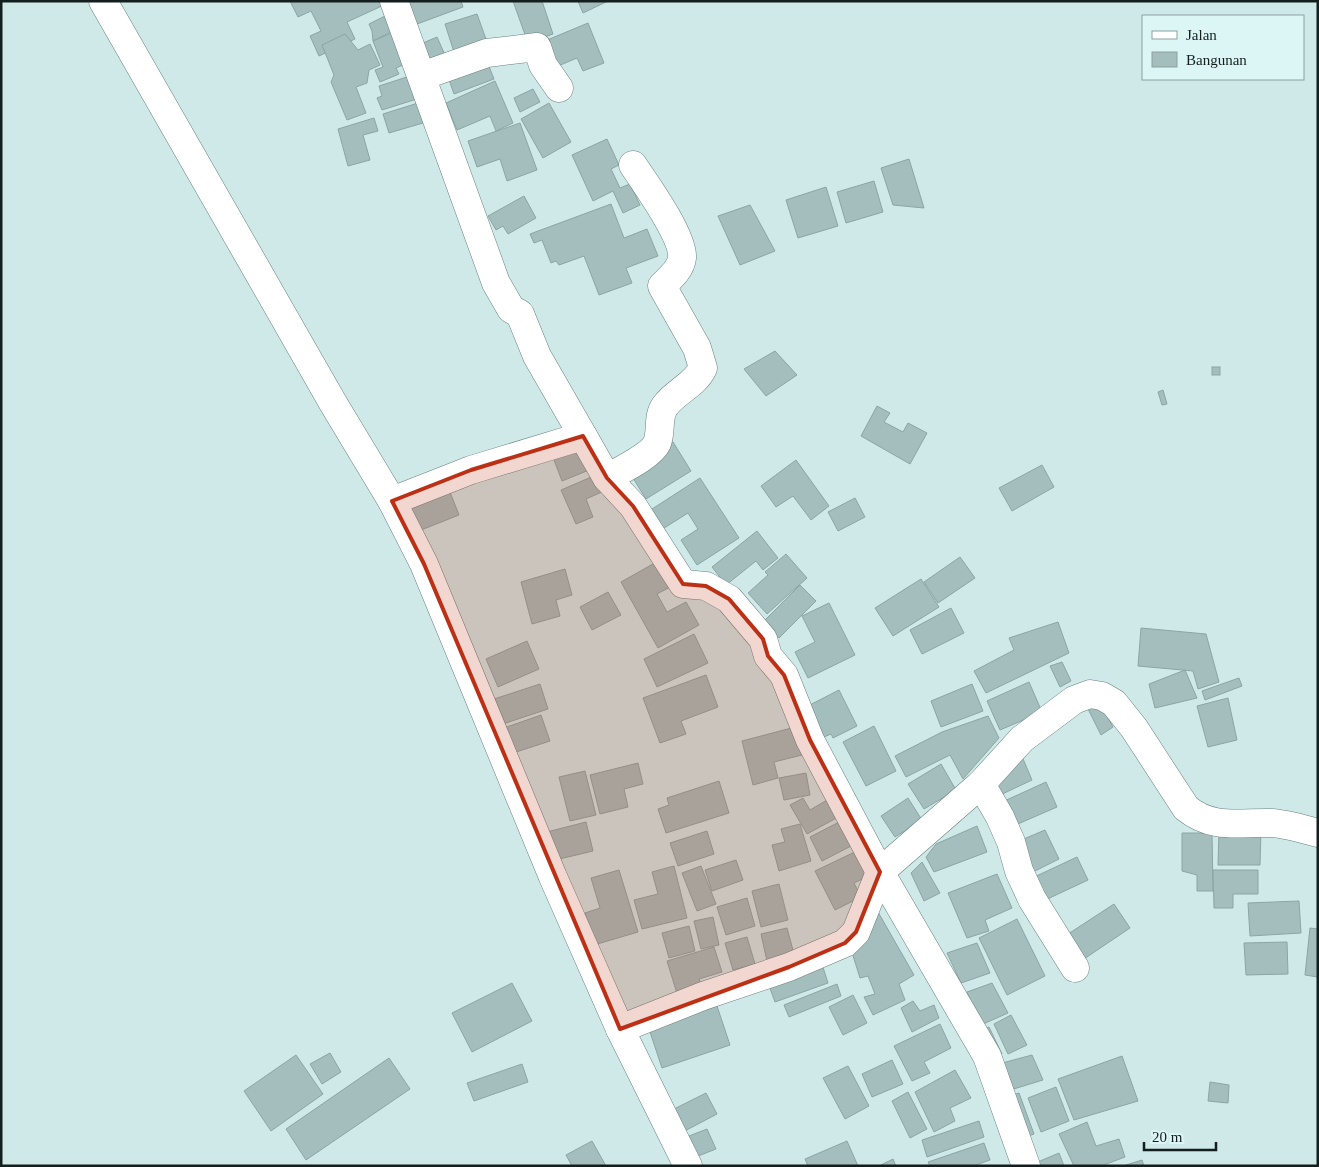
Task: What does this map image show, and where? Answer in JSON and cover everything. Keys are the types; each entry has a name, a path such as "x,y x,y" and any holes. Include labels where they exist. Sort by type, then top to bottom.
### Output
{"street":[{"path":"103,1 333,403 392,501 424,564 553,877 620,1029 688,1166"},
{"path":"394,1 496,283 511,309 520,314 538,356 607,478 633,506 683,584 706,586 730,599 763,639 768,656 784,675 810,740 880,872 986,1056 1026,1166"},
{"path":"422,76 488,53 538,47 543,65 559,88"},
{"path":"607,478 645,455 657,443 659,419 666,405 698,378 703,368 696,348 662,286 679,268 682,255 668,217 633,165"},
{"path":"392,501 471,470 583,436"},
{"path":"620,1029 703,996 789,967 845,943 856,932 880,872 981,784 1022,739 1074,700 1090,694 1102,696 1114,703 1134,728 1186,808 1198,818 1217,823 1273,824 1318,833"},
{"path":"981,784 1000,818 1032,899 1075,968"}],"highlighted area":[{"path":"583,436 607,478 633,506 683,584 706,586 729,599 763,639 768,656 784,675 810,740 880,872 856,932 845,943 789,967 620,1029 424,564 392,501 471,470"}],"building":[{"path":"290,1 382,1 384,5 347,22 355,39 319,56 310,36 321,31 311,11 298,17"},
{"path":"400,1 461,1 463,7 409,27"},
{"path":"513,1 542,1 553,34 528,43"},
{"path":"578,1 608,1 583,13"},
{"path":"393,12 401,27 373,41 369,24"},
{"path":"477,14 487,42 454,52 445,24"},
{"path":"588,23 604,63 583,71 577,58 551,69 540,43"},
{"path":"401,29 414,60 396,68 399,74 380,82 375,70 383,67 373,41"},
{"path":"345,34 358,50 370,44 380,65 369,70 367,83 356,87 366,113 347,120 331,82 334,75 322,45"},
{"path":"437,37 445,55 423,64 416,46"},
{"path":"486,59 494,79 454,94 447,74"},
{"path":"413,75 420,98 382,110 377,98 382,96 379,86"},
{"path":"495,81 513,123 496,131 490,116 457,130 446,103"},
{"path":"533,89 540,102 520,112 514,98"},
{"path":"418,103 423,123 389,133 383,114"},
{"path":"549,103 571,142 543,158 521,119"},
{"path":"374,118 378,131 363,135 370,160 348,166 338,129"},
{"path":"520,123 537,170 507,181 500,159 477,167 468,141"},
{"path":"607,139 619,165 611,169 620,188 630,184 640,205 623,213 613,191 593,201 572,155"},
{"path":"909,159 924,208 893,205 881,168"},
{"path":"874,181 883,212 846,223 837,192"},
{"path":"826,187 838,226 798,238 786,200"},
{"path":"524,196 536,218 508,234 503,226 496,230 488,216"},
{"path":"611,204 624,238 647,229 658,256 626,268 632,283 599,295 584,256 559,265 556,261 551,263 542,240 534,243 530,234"},
{"path":"750,205 775,251 740,265 718,216"},
{"path":"775,351 797,375 766,396 744,369"},
{"path":"1212,367 1220,367 1220,375 1212,375"},
{"path":"1163,390 1167,404 1162,405 1158,392"},
{"path":"877,406 890,413 884,422 903,432 908,423 927,433 910,464 861,436"},
{"path":"583,440 594,468 562,481 551,452"},
{"path":"673,442 691,471 646,499 628,470"},
{"path":"796,460 829,506 811,520 793,496 776,507 761,486"},
{"path":"1042,465 1054,487 1012,511 999,488"},
{"path":"596,475 604,491 586,499 593,517 576,524 561,490"},
{"path":"700,478 739,538 697,565 681,540 698,529 688,513 661,530 649,511"},
{"path":"446,482 459,515 416,532 406,507"},
{"path":"855,498 865,517 838,531 828,512"},
{"path":"757,531 778,558 763,570 756,561 726,585 712,567"},
{"path":"786,554 807,578 767,614 748,593 768,575 765,572"},
{"path":"960,557 975,578 938,603 924,582"},
{"path":"660,560 674,585 657,594 667,612 686,602 699,625 658,648 621,582"},
{"path":"565,569 572,595 556,600 560,616 532,624 521,582"},
{"path":"921,579 939,607 893,636 875,608"},
{"path":"800,585 816,601 779,638 763,622"},
{"path":"608,592 621,615 592,630 580,607"},
{"path":"829,603 855,655 808,678 795,652 815,642 802,616"},
{"path":"951,608 964,633 922,654 910,630"},
{"path":"1058,622 1069,653 986,693 974,671 1014,650 1009,638"},
{"path":"1141,628 1206,634 1219,682 1198,689 1193,671 1138,666"},
{"path":"694,634 708,663 657,687 644,659"},
{"path":"527,641 539,669 498,687 486,659"},
{"path":"1062,662 1071,681 1060,687 1050,666"},
{"path":"1185,670 1197,698 1155,708 1149,684"},
{"path":"706,675 718,707 681,721 686,734 660,743 643,698"},
{"path":"1239,678 1242,686 1205,700 1202,691"},
{"path":"1029,682 1042,712 1000,730 987,701"},
{"path":"540,684 548,709 500,725 491,700"},
{"path":"972,684 983,711 941,727 931,701"},
{"path":"839,690 857,726 833,738 831,734 817,740 804,708"},
{"path":"1228,698 1237,740 1208,747 1197,706"},
{"path":"1099,702 1113,727 1101,735 1087,707"},
{"path":"541,715 550,741 513,753 504,728"},
{"path":"988,716 999,738 963,779 950,755 906,777 895,756 942,732"},
{"path":"799,726 806,754 774,762 778,778 753,785 742,741"},
{"path":"874,726 896,771 866,786 843,742"},
{"path":"1021,754 1032,780 996,797 991,785"},
{"path":"638,763 643,784 624,789 628,807 600,814 590,775"},
{"path":"941,764 956,790 924,809 908,784"},
{"path":"585,771 596,815 570,821 559,777"},
{"path":"806,773 810,795 784,800 779,778"},
{"path":"719,781 729,813 666,833 658,809 669,805 667,798"},
{"path":"1046,782 1057,807 1011,827 1000,803"},
{"path":"834,796 844,814 807,834 790,805 803,798 810,810"},
{"path":"908,798 922,820 895,837 881,816"},
{"path":"845,819 857,843 822,861 810,837"},
{"path":"586,822 593,851 551,861 543,833"},
{"path":"800,824 811,861 779,871 772,845 785,842 781,829"},
{"path":"977,826 987,852 934,872 926,857 936,844"},
{"path":"1219,829 1261,830 1260,865 1218,865"},
{"path":"1045,830 1059,859 1033,872 1019,841"},
{"path":"707,831 714,854 678,866 670,843"},
{"path":"1182,833 1212,833 1213,891 1197,891 1197,875 1182,871"},
{"path":"861,849 873,874 854,883 861,897 835,910 815,871"},
{"path":"1077,857 1088,880 1041,902 1030,879"},
{"path":"736,860 743,880 712,891 705,870"},
{"path":"922,862 940,893 924,901 911,873"},
{"path":"674,866 687,918 642,929 634,900 658,894 652,872"},
{"path":"701,866 716,904 697,911 682,873"},
{"path":"619,870 638,932 594,945 585,913 600,908 591,878"},
{"path":"1213,870 1258,870 1258,894 1233,894 1233,908 1214,908"},
{"path":"997,874 1012,908 985,920 989,931 967,938 948,893"},
{"path":"779,884 788,920 761,927 752,891"},
{"path":"747,898 755,926 726,935 717,907"},
{"path":"1299,901 1301,933 1250,936 1248,903"},
{"path":"1114,904 1130,928 1081,961 1065,936"},
{"path":"878,912 914,975 899,984 905,1000 873,1015 864,997 875,994 868,976 860,978 850,946"},
{"path":"713,917 719,945 701,949 694,921"},
{"path":"1017,919 1045,976 1007,995 979,938"},
{"path":"689,926 695,951 669,958 662,933"},
{"path":"787,928 794,954 767,961 761,934"},
{"path":"1310,928 1318,929 1318,977 1305,975"},
{"path":"747,937 755,964 733,970 725,943"},
{"path":"1287,942 1288,974 1246,975 1244,943"},
{"path":"977,943 990,973 961,983 947,953"},
{"path":"714,947 722,972 699,979 704,993 679,1000 667,961"},
{"path":"821,961 828,983 775,1002 767,980"},
{"path":"512,983 532,1021 472,1052 452,1013"},
{"path":"992,983 1008,1013 981,1025 967,992"},
{"path":"837,984 841,996 789,1017 784,1005"},
{"path":"853,995 867,1023 843,1035 829,1007"},
{"path":"913,1001 920,1011 934,1005 939,1018 912,1032 901,1008"},
{"path":"717,1006 730,1045 662,1068 649,1029"},
{"path":"1011,1015 1027,1045 1008,1054 994,1024"},
{"path":"940,1024 951,1048 924,1062 930,1073 912,1081 894,1046"},
{"path":"989,1027 1002,1054 993,1058 981,1031"},
{"path":"330,1053 341,1072 322,1084 310,1064"},
{"path":"296,1055 323,1094 271,1131 244,1091"},
{"path":"1032,1055 1043,1080 1004,1092 995,1065"},
{"path":"1122,1056 1138,1101 1074,1120 1058,1079"},
{"path":"389,1058 410,1089 306,1160 286,1129"},
{"path":"892,1060 903,1084 872,1097 862,1074"},
{"path":"522,1064 528,1082 474,1101 467,1083"},
{"path":"848,1066 869,1106 845,1119 823,1078"},
{"path":"955,1070 971,1098 950,1108 955,1121 934,1132 915,1092"},
{"path":"1210,1082 1229,1085 1228,1103 1208,1101"},
{"path":"1056,1087 1069,1121 1041,1132 1028,1098"},
{"path":"908,1092 927,1129 910,1138 892,1101"},
{"path":"706,1093 717,1114 679,1134 668,1112"},
{"path":"1019,1093 1034,1134 1022,1138 1007,1097"},
{"path":"979,1121 984,1137 927,1157 922,1140"},
{"path":"1087,1122 1096,1146 1119,1139 1125,1157 1101,1166 1074,1166 1059,1134"},
{"path":"707,1129 716,1149 693,1158 684,1138"},
{"path":"592,1141 606,1166 572,1166 566,1155"},
{"path":"847,1141 858,1166 808,1166 805,1159"},
{"path":"984,1143 990,1160 973,1166 930,1166 928,1162"},
{"path":"1059,1153 1064,1166 1034,1166 1033,1164"},
{"path":"893,1159 896,1166 879,1166"},
{"path":"1142,1160 1144,1166 1123,1166"}]}
